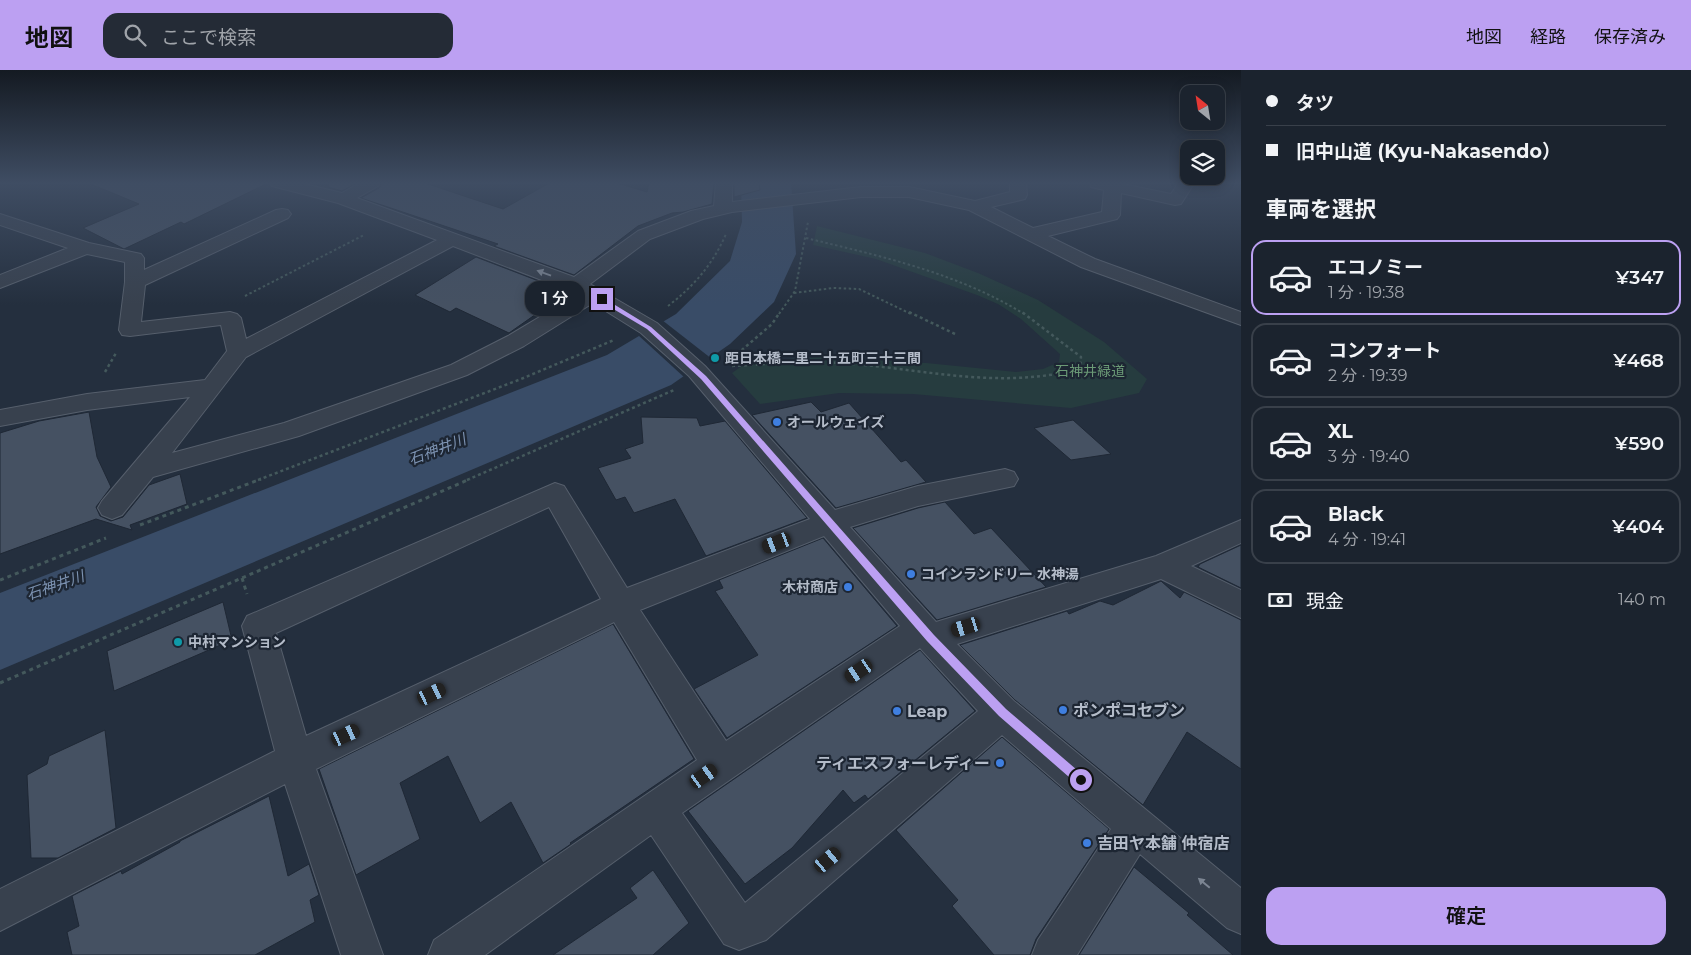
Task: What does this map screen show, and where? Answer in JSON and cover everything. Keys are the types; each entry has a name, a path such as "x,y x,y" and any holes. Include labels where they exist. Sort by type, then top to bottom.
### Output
{"street":[{"path":"13,223 85,248 134,258 135,282 130,330 230,318 238,352"},
{"path":"135,282 262,223"},
{"path":"409,223 584,290 649,328 700,374 926,634 1002,713 1241,914"},
{"path":"144,470 290,430 459,370 516,342 584,290 644,236 676,223"},
{"path":"1009,223 1088,263 1241,319"},
{"path":"1030,234 1080,223"},
{"path":"112,508 212,387 238,352 452,239"},
{"path":"0,282 85,248"},
{"path":"0,418 87,402 212,387"},
{"path":"0,911 295,760 620,604 829,523 918,496 1005,479"},
{"path":"362,955 295,760 258,626 555,493 620,604 720,765"},
{"path":"449,955 720,765 926,634 1164,566 1241,531"},
{"path":"1164,566 1241,605"},
{"path":"656,809 739,929 751,925 1002,713"},
{"path":"1053,955 1135,826"}],"path":[{"path":"193,323 385,223"},
{"path":"805,238 906,265 983,292 1006,303 1053,334 1081,357 1080,369 1058,376 1014,379 916,372 852,363 721,366 772,324 794,293 806,232"},
{"path":"794,293 833,288 859,289 954,334"},
{"path":"87,402 130,330"},
{"path":"0,683 700,374"},
{"path":"0,580 111,536"}],"green space":[{"name":"石神井緑道","path":"817,226 925,253 978,273 1038,300 1104,342 1147,379 1139,393 1071,408 913,394 839,393 760,404 732,373 749,361 824,357 926,363 1016,372 1043,369 1059,362 1060,354 1021,319 998,304 876,259 813,245"}],"water":[{"name":"石神井川","path":"742,223 794,223 796,254 774,302 730,344 671,385 0,670 0,593 607,355 676,314 730,261"}],"pier":[{"path":"662,320 712,359 685,378 638,335"}],"building":[{"path":"94,223 178,223 124,249 83,228"},
{"path":"436,223 645,223 638,226 574,275 494,246 498,244"},
{"path":"476,257 557,288 549,294 559,298 509,333 456,308 450,312 415,295"},
{"path":"811,402 821,412 849,403 901,462 906,460 926,482 836,508 752,415"},
{"path":"89,412 97,457 111,487 96,507 100,516 111,521 123,517 149,485 180,474 187,504 130,525 132,530 96,519 0,554 0,433 39,421"},
{"path":"641,417 697,418 700,426 725,421 807,518 706,556 675,499 634,513 625,497 616,500 598,468 631,458 625,449 643,443"},
{"path":"1073,420 1111,454 1071,460 1034,428"},
{"path":"945,502 974,534 991,528 1046,587 937,620 853,528 918,508"},
{"path":"823,538 897,626 727,738 694,689 758,655 715,591 723,588 719,580"},
{"path":"1241,545 1241,588 1198,567 1200,564"},
{"path":"1161,581 1180,598 1184,592 1241,620 1241,769 1187,732 1143,805 1015,700 960,645 1067,611 1069,614 1100,601 1113,605"},
{"name":"中村マンション","path":"223,602 232,640 114,691 107,651"},
{"path":"613,624 694,759 543,863 511,802 480,823 448,756 400,783 420,839 356,875 319,769"},
{"path":"920,650 975,711 868,799 865,795 854,803 843,790 792,848 745,884 688,811"},
{"path":"105,730 116,828 58,858 31,858 27,775 47,764 49,756"},
{"path":"1002,737 1109,829 1036,939 1030,955 994,955 952,906 958,900 896,830"},
{"path":"269,796 288,876 309,864 319,895 310,900 315,922 255,955 72,955 67,932 79,926 72,896 121,871 122,874 180,841"},
{"path":"1134,867 1189,913 1187,915 1233,955 1079,955"},
{"path":"653,870 689,923 653,955 553,955 637,898 630,888"}],"place":[{"name":"距日本橋二里二十五町三十三間","path":"715,358"},
{"name":"オールウェイズ","path":"777,422"},
{"name":"コインランドリー 水神湯","path":"911,574"},
{"name":"木村商店","path":"848,587"},
{"name":"中村マンション","path":"178,642"},
{"name":"ポンポコセブン","path":"1063,710"},
{"name":"Leap","path":"897,711"},
{"name":"ティエスフォーレディー","path":"1000,763"},
{"name":"吉田ヤ本舗 仲宿店","path":"1087,843"}],"route":[{"path":"602,299 649,328 697,371 930,638 1002,713 1081,780"}]}
